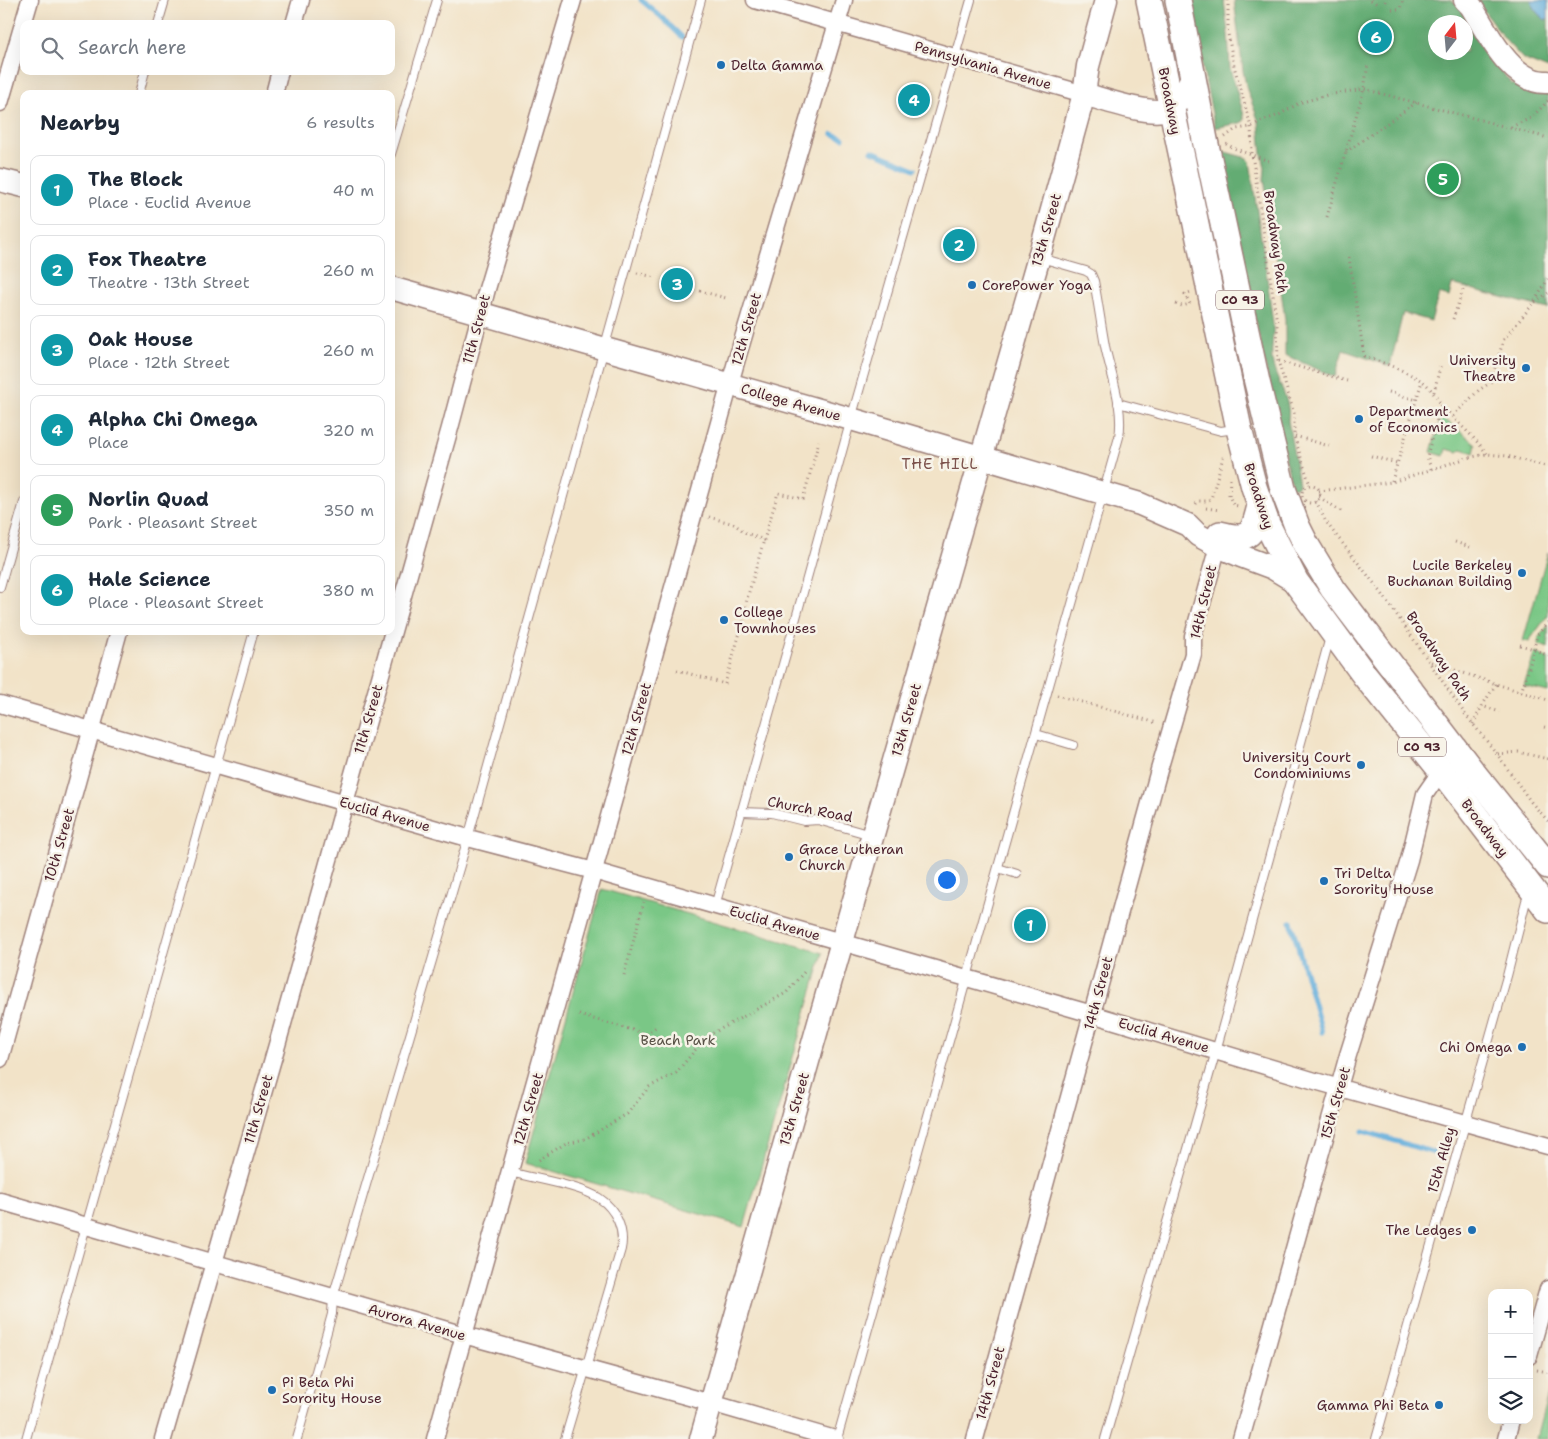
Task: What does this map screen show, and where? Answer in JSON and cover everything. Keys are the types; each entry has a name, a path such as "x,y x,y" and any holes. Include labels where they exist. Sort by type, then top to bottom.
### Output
{"main road":[{"name":"Broadway","path":"1149,0 1239,429 1266,524 1296,582 1548,910"},
{"name":"Broadway","path":"1178,0 1257,382 1283,489 1297,526 1333,589 1475,775 1548,866"},
{"path":"1219,530 1240,538 1249,533 1255,527 1260,506"},
{"path":"1284,559 1307,570 1333,589"}],"street":[{"path":"24,20 30,0"},
{"path":"295,20 301,0"},
{"name":"11th Street","path":"395,624 480,314 573,0"},
{"name":"Pennsylvania Avenue","path":"756,0 1139,109 1164,111 1172,108"},
{"name":"12th Street","path":"435,1439 730,385 844,0"},
{"name":"13th Street","path":"701,1439 1039,257 1084,94 1088,66 1106,0"},
{"path":"1465,0 1471,6 1506,60 1526,77 1534,81 1548,82"},
{"path":"0,103 20,34"},
{"path":"1172,108 1187,89 1193,74"},
{"path":"275,90 279,75"},
{"path":"0,180 20,185"},
{"name":"College Avenue","path":"395,289 1104,493 1140,504 1188,525 1219,530 1253,549 1284,559"},
{"name":"College Avenue","path":"1219,530 1241,556 1273,568 1296,582"},
{"name":"14th Street","path":"975,1439 1092,1014 1194,654 1193,636 1219,530"},
{"name":"10th Street","path":"0,1059 119,635"},
{"name":"11th Street","path":"163,1439 277,1045 392,635"},
{"name":"Euclid Avenue","path":"0,704 468,838 648,886 1092,1014 1340,1088 1548,1146"},
{"name":"15th Street","path":"1242,1439 1348,1055 1409,860 1425,794 1435,779 1443,773"},
{"name":"Aurora Avenue","path":"0,1201 464,1335 836,1439"},
{"path":"1533,1342 1548,1289"},
{"path":"1506,1439 1510,1424"}],"lane":[{"path":"159,20 165,0"},
{"path":"395,141 437,0"},
{"path":"296,1439 332,1314 333,1297 468,838 701,0"},
{"path":"715,906 851,419 971,0"},
{"path":"140,90 144,75"},
{"path":"836,1439 1119,437 1121,423 1118,403 1105,345 1094,281 1091,274 1086,270 1039,257"},
{"path":"1118,403 1221,431 1239,429"},
{"path":"0,587 20,516"},
{"path":"1105,1439 1216,1051 1332,631"},
{"path":"26,1439 253,635"},
{"path":"1036,734 1073,745"},
{"name":"Church Road","path":"741,812 772,813 804,821 818,820 873,835"},
{"path":"998,868 1017,874"},
{"name":"15th Alley","path":"1376,1439 1531,888"},
{"path":"510,1172 565,1185 599,1198 608,1207 620,1225 621,1249 566,1439"}],"path":[{"name":"Broadway Path","path":"1228,0 1228,34 1234,66 1251,127 1252,154 1277,323 1278,361 1294,413 1294,436 1310,485 1304,490 1304,498 1310,502 1316,501 1332,530 1382,592 1473,724 1548,821"},
{"path":"1371,0 1377,4"},
{"path":"1392,9 1400,8 1403,0"},
{"path":"1328,217 1364,89 1368,64"},
{"path":"1272,162 1252,154 1239,152 1221,141 1236,129 1251,127 1279,115 1299,103 1327,95 1364,89 1548,138"},
{"path":"1510,127 1531,118 1548,101"},
{"path":"1346,152 1417,102"},
{"path":"1349,257 1364,356 1422,381 1434,392 1441,404 1480,444 1487,454"},
{"path":"626,269 654,278"},
{"path":"1453,416 1479,390 1490,383 1504,339 1533,304 1548,278"},
{"path":"1453,319 1464,287"},
{"path":"700,290 726,298"},
{"path":"1533,304 1548,293"},
{"path":"1176,304 1182,306 1190,304 1184,294"},
{"path":"1278,361 1347,381"},
{"path":"1434,392 1440,368"},
{"path":"1392,482 1422,381"},
{"path":"1389,392 1417,400"},
{"path":"1431,469 1427,456 1441,404"},
{"path":"1294,436 1329,446"},
{"path":"677,670 725,684 747,599 778,493 803,499 819,441"},
{"path":"1196,504 1198,501 1209,501 1211,499 1225,449"},
{"path":"1319,491 1392,482 1467,458 1487,454 1507,456 1548,467"},
{"path":"1371,456 1397,463"},
{"path":"1310,485 1316,486 1319,491 1319,497 1316,501"},
{"path":"1319,497 1341,511"},
{"path":"1206,508 1219,530"},
{"path":"707,516 734,524 746,533 764,540"},
{"path":"1455,542 1470,547"},
{"path":"1521,692 1537,636 1548,622"},
{"path":"1520,645 1548,656"},
{"path":"1430,662 1548,700"},
{"path":"1473,724 1496,684"},
{"path":"1052,694 1172,728"},
{"path":"1482,706 1500,712"},
{"path":"1497,754 1518,752 1548,759"},
{"path":"624,974 648,886"},
{"path":"539,1160 566,1143 585,1139 627,1114 649,1087 676,1073 706,1037 786,993 805,971"},
{"path":"580,1015 646,1034 657,1026"}],"green space":[{"path":"1189,0 1224,0 1230,69 1244,115 1244,121 1240,123 1215,128"},
{"path":"1234,0 1451,0 1464,10 1466,15 1428,15 1428,60 1473,60 1473,28 1486,55 1512,84 1548,95 1548,309 1452,284 1449,297 1439,294 1431,321 1403,313 1390,366 1343,350 1335,377 1285,355 1285,320 1264,179 1265,168 1259,122 1247,90"},
{"path":"1476,0 1531,0 1535,9 1545,20 1548,18 1548,69 1523,59 1506,41"},
{"path":"1218,150 1247,158 1250,161 1273,324 1273,367 1289,412 1288,420 1299,484 1297,487 1292,488"},
{"path":"1441,417 1476,444 1474,453 1462,449 1458,452 1446,449 1444,456 1431,452"},
{"path":"1548,552 1548,615 1529,641 1523,641"},
{"path":"1548,626 1548,648 1538,644 1539,637"},
{"path":"1535,652 1548,659 1548,692 1524,686"},
{"name":"Beach Park","path":"602,889 823,953 744,1227 525,1163"},
{"path":"1548,1393 1548,1439 1536,1439"}],"water":[{"path":"1531,0 1548,0 1548,18 1545,20 1535,9"}],"waterway":[{"path":"641,0 682,37"},
{"path":"833,134 843,138"},
{"path":"872,151 915,169"},
{"path":"1291,922 1322,1032"},
{"path":"1363,1131 1441,1155"}],"place":[{"name":"Hale Science","path":"1376,37"},
{"name":"Delta Gamma","path":"721,65"},
{"name":"Alpha Chi Omega","path":"914,100"},
{"name":"Norlin Quad","path":"1443,179"},
{"name":"Fox Theatre","path":"959,245"},
{"name":"Oak House","path":"677,284"},
{"name":"CorePower Yoga","path":"972,285"},
{"name":"University Theatre","path":"1526,368"},
{"name":"Department of Economics","path":"1359,419"},
{"name":"Lucile Berkeley Buchanan Building","path":"1522,573"},
{"name":"College Townhouses","path":"724,620"},
{"name":"University Court Condominiums","path":"1361,765"},
{"name":"Grace Lutheran Church","path":"789,857"},
{"name":"Tri Delta Sorority House","path":"1324,881"},
{"name":"The Block","path":"1030,925"},
{"name":"Chi Omega","path":"1522,1047"},
{"name":"The Ledges","path":"1472,1230"},
{"name":"Pi Beta Phi Sorority House","path":"272,1390"},
{"name":"Gamma Phi Beta","path":"1439,1405"}],"district":[{"name":"THE HILL","path":"940,464"}]}
